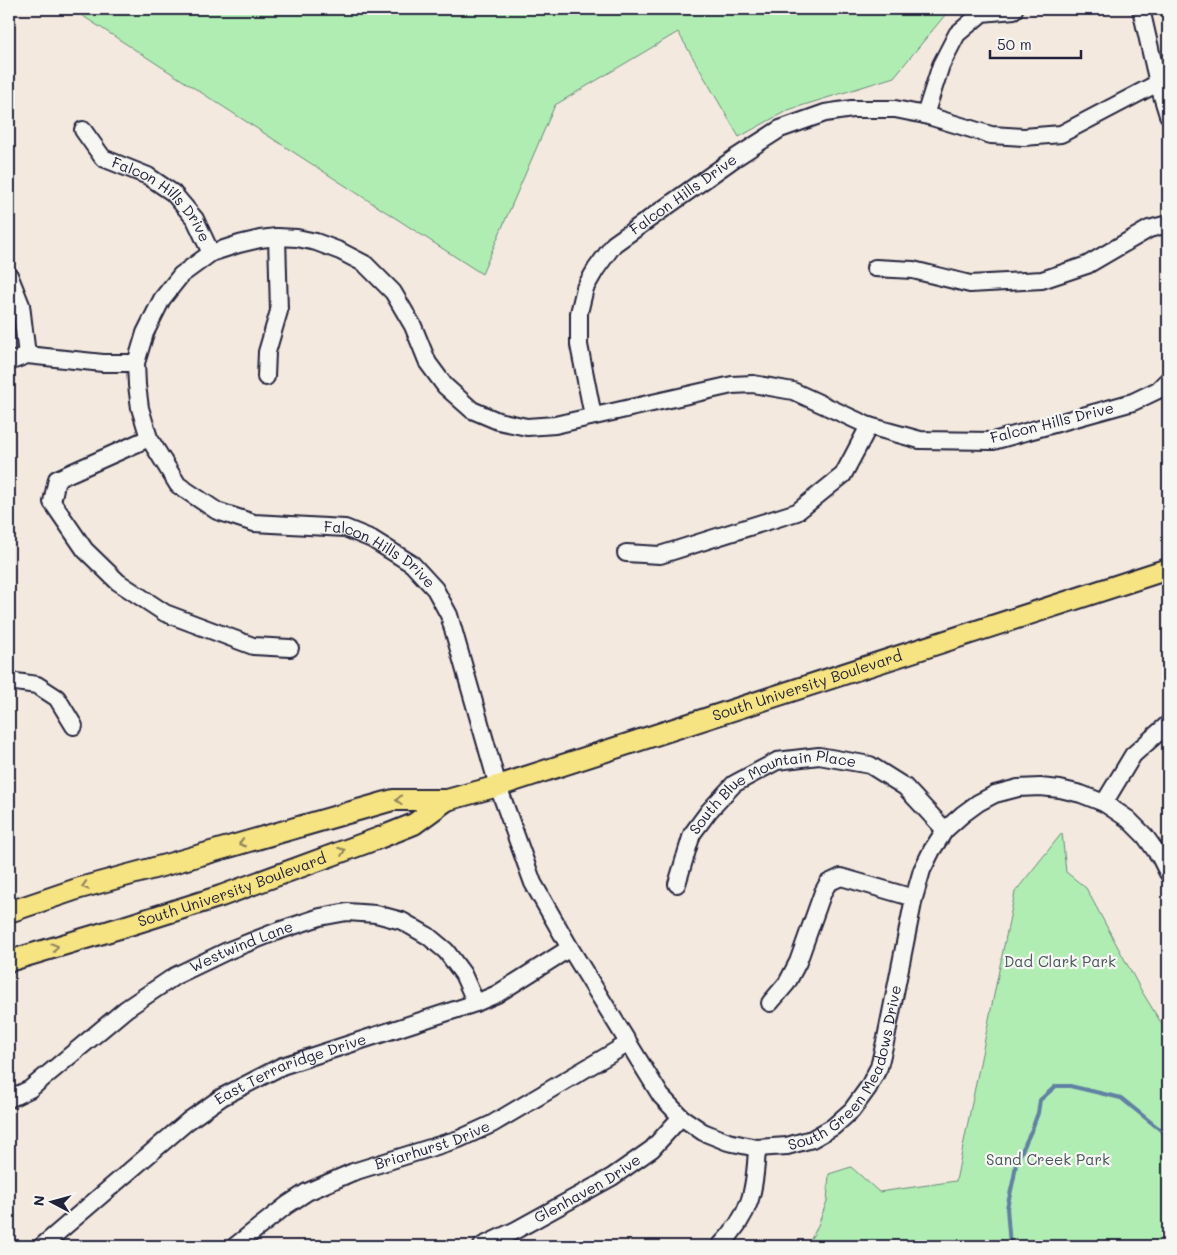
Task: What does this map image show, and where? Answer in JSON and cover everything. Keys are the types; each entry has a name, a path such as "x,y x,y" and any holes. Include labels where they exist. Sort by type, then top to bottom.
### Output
{"main road":[{"name":"South University Boulevard","path":"9,912 80,888 393,800 447,800 498,786 1168,569"},
{"name":"South University Boulevard","path":"9,961 221,896 379,838 414,824 447,800"}],"street":[{"path":"1140,9 1168,115"},
{"path":"925,115 941,65 957,34 982,13 1014,10"},
{"name":"Falcon Hills Drive","path":"593,416 578,346 579,313 586,288 596,269 614,244 780,128 825,112 852,109 895,109 925,115 991,135 1024,137 1062,134 1158,83"},
{"name":"Falcon Hills Drive","path":"83,130 103,158 148,176 173,193 195,219 211,253"},
{"path":"875,268 913,270 970,284 1042,280 1087,265 1149,229 1168,224"},
{"path":"266,377 267,352 279,311 277,237"},
{"name":"Falcon Hills Drive","path":"498,786 449,615 436,589 412,564 372,540 345,528 254,524 217,512 178,485 149,438 140,408 136,363 145,333 162,299 181,275 211,253 260,239 277,237 297,238 316,242 340,251 366,264 393,292 412,326 428,363 445,386 472,410 498,421 526,427 555,425 732,385 753,384 793,391 869,426 920,440 993,441 1133,402 1158,390 1168,380"},
{"path":"9,275 21,305 27,355"},
{"path":"9,362 27,355 103,363 136,363"},
{"path":"626,553 660,554 798,512 843,475 869,426"},
{"path":"149,438 57,479 52,502 85,550 118,582 165,613 253,646 290,648"},
{"path":"9,681 37,685 57,698 74,726"},
{"path":"1104,803 1132,755 1168,724"},
{"name":"South Blue Mountain Place","path":"677,884 692,834 710,811 734,784 777,761 818,756 870,765 905,786 945,830"},
{"name":"South Green Meadows Drive","path":"498,786 533,883 570,948 661,1096 681,1117 703,1132 728,1142 757,1148 787,1146 812,1139 846,1116 868,1088 879,1066 886,1038 914,898 922,870 945,830 978,803 994,794 1018,788 1060,789 1081,794 1104,803 1128,819 1145,836 1168,873"},
{"path":"770,1003 787,983 798,962 828,883 841,877 914,898"},
{"name":"Westwind Lane","path":"9,1099 30,1089 126,1009 175,976 227,951 278,931 347,912 376,914 402,921 428,936 446,951 463,974 476,1003"},
{"name":"East Terraridge Drive","path":"42,1246 188,1121 222,1098 282,1066 476,1003 497,994 570,948"},
{"name":"Briarhurst Drive","path":"235,1246 287,1205 308,1192 353,1172 459,1138 492,1124 629,1043"},
{"name":"Glenhaven Drive","path":"482,1246 516,1230 612,1177 652,1149 681,1117"},
{"path":"720,1246 742,1220 750,1200 756,1178 757,1148"}],"green space":[{"path":"72,9 950,9 894,77 788,110 739,137 678,32 555,105 482,274"},
{"name":"Sand Creek Park","path":"1062,833 1066,872 1086,888 1141,990 1168,1034 1168,1246 807,1246 817,1228 827,1201 829,1174 851,1167 879,1192 956,1181 1015,892"}],"waterway":[{"path":"1010,1246 1007,1208 1016,1164 1032,1129 1038,1113 1040,1100 1056,1086 1070,1086 1121,1098 1168,1138"}],"park label":[{"name":"Dad Clark Park","path":"1060,962"}]}
